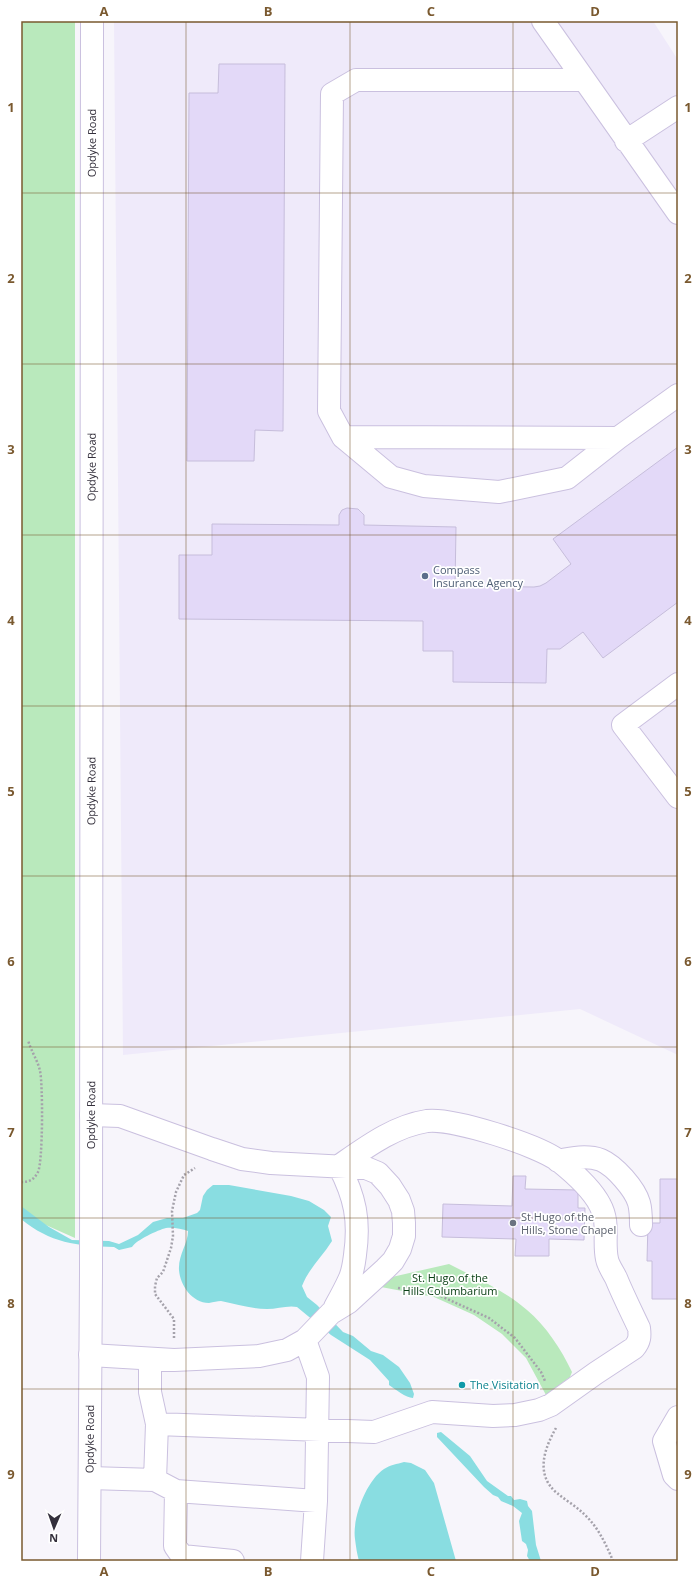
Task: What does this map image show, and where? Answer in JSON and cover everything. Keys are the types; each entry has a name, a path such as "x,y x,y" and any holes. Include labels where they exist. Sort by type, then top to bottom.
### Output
{"main road":[{"name":"Opdyke Road","path":"89,1561 91,1272 92,21"},
{"path":"543,21 678,213"},
{"path":"584,80 356,80 332,94 329,411 343,438 391,477 424,486 498,492 567,478 618,438 678,395"},
{"path":"626,141 678,107"},
{"path":"343,438 618,438"},
{"path":"678,685 623,725 678,797"},
{"path":"90,1355 150,1360 174,1360 259,1356 287,1350 349,1302 393,1261 400,1249 404,1236 403,1211 396,1193 378,1173 366,1168 271,1164 242,1159 120,1116 91,1115"},
{"path":"157,1424 374,1432 432,1412 493,1416 515,1415 544,1408 634,1348 639,1342 639,1328 607,1260 607,1227 600,1206 582,1183 558,1161 531,1147 495,1134 445,1121 436,1121 413,1124 373,1142 339,1166"},
{"path":"558,1161 574,1157 588,1157 602,1160 615,1170 629,1184 636,1195 641,1210 641,1225"},
{"path":"312,1561 316,1501 318,1326 350,1278 358,1237 358,1226 354,1204 348,1184 339,1166"},
{"path":"150,1360 150,1392 157,1424 155,1480"},
{"path":"678,1417 664,1441 674,1475 678,1479"},
{"path":"90,1478 155,1480 176,1491 316,1501"},
{"path":"176,1491 175,1546 182,1559 233,1561"}],"path":[{"path":"21,1182 29,1182 34,1179 38,1172 41,1152 42,1078 28,1040"},
{"path":"174,1360 174,1319 155,1294 157,1278 163,1272 171,1248 173,1236 172,1211 176,1192 184,1175 204,1162 212,1149"},
{"path":"365,1287 432,1292 489,1318 515,1338 541,1372 551,1393 559,1388 567,1411 565,1418 558,1425 546,1446 544,1469 547,1481 555,1492 583,1513 595,1525 604,1540 613,1561"}],"shaded area":[{"path":"114,21 653,21 678,60 678,1055 580,1009 123,1055"}],"green space":[{"path":"21,21 75,21 75,1238 21,1214"},
{"name":"St. Hugo of the Hills Columbarium","path":"449,1264 509,1296 534,1316 547,1331 563,1355 572,1372 570,1377 546,1395 526,1358 502,1334 474,1315 434,1297 381,1287 392,1277"}],"water":[{"path":"213,1185 229,1185 291,1196 309,1201 324,1210 331,1217 328,1226 332,1241 312,1268 302,1286 307,1297 317,1305 343,1332 353,1336 371,1351 383,1355 399,1367 410,1383 414,1394 413,1398 404,1395 389,1385 389,1381 370,1360 331,1335 297,1307 290,1306 261,1309 221,1301 209,1303 203,1302 192,1297 184,1287 179,1270 180,1259 188,1236 188,1231 177,1228 166,1228 142,1238 132,1247 119,1250 114,1247 88,1246 64,1242 43,1233 21,1219 21,1206 49,1227 72,1240 109,1241 119,1244 138,1235 153,1222 167,1218 183,1218 197,1213 200,1210 203,1196"},
{"path":"441,1432 470,1456 487,1481 508,1496 511,1496 514,1500 520,1499 527,1501 528,1506 532,1511 536,1545 541,1561 530,1561 527,1556 528,1550 526,1544 522,1541 519,1521 522,1513 513,1506 501,1501 484,1487 437,1437 437,1433"},
{"path":"404,1462 411,1463 425,1470 434,1483 456,1561 359,1561 355,1539 356,1521 358,1511 366,1491 371,1482 384,1469"}],"building":[{"path":"219,64 285,64 283,431 255,430 254,461 187,461 189,93 218,93"},
{"path":"678,447 678,602 603,658 583,632 560,649 547,649 546,683 453,682 453,651 423,651 423,621 179,619 179,555 212,555 212,524 339,525 339,515 342,510 347,508 358,509 364,515 364,525 456,527 455,586 540,586 571,564 553,539"},
{"name":"St Hugo of the Hills, Stone Chapel","path":"513,1176 526,1176 525,1189 578,1190 578,1208 585,1208 584,1240 549,1239 549,1256 515,1256 516,1239 442,1237 443,1204 512,1206"},
{"path":"660,1179 678,1179 678,1299 652,1299 652,1261 647,1261 648,1223 660,1223"}],"place":[{"name":"Compass Insurance Agency","path":"425,576"},
{"name":"St Hugo of the Hills, Stone Chapel","path":"513,1223"},
{"name":"The Visitation","path":"462,1385"}]}
